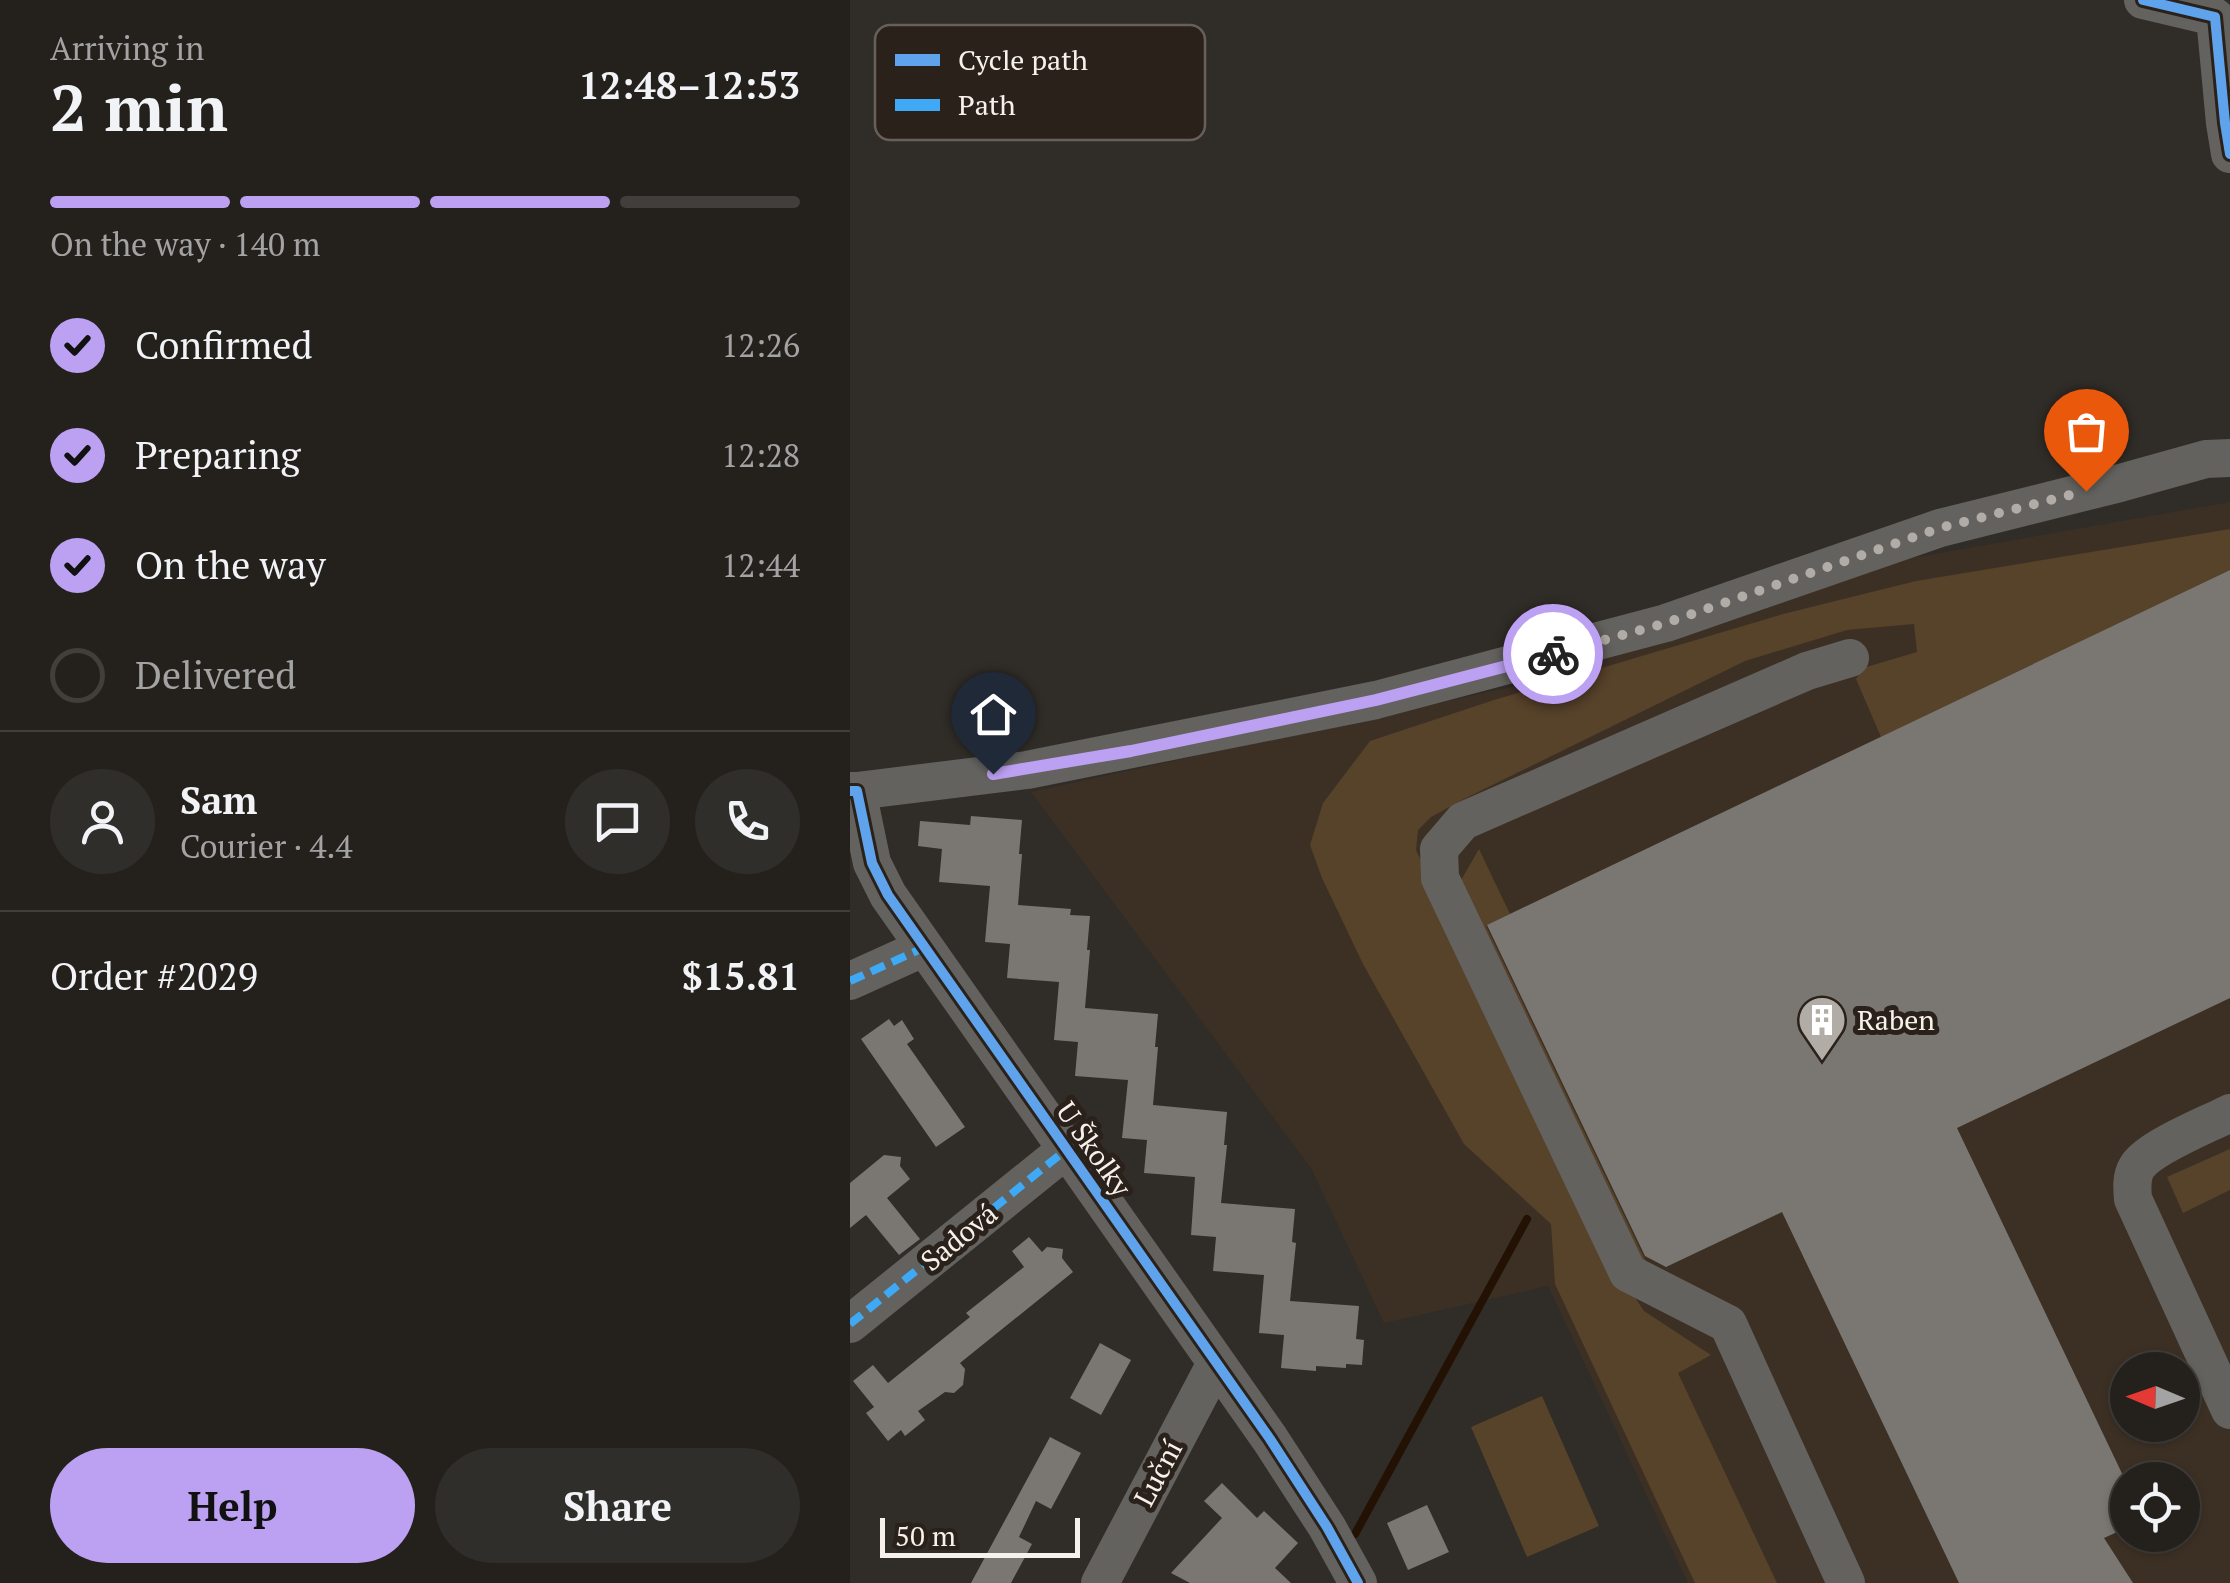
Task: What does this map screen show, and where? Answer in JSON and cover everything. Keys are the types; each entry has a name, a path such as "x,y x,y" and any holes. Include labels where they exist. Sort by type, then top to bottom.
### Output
{"street":[{"path":"2143,0 2222,19 2224,123 2230,154"},
{"path":"854,791 1027,770 1376,700 1666,623 1940,528 2206,459 2230,458"},
{"path":"1846,1583 1728,1324 1628,1273 1440,878 1439,849 1463,821 1806,672 1850,658"},
{"name":"U Školky","path":"854,791 872,863 888,895 1270,1439 1358,1583"},
{"path":"850,981 923,948"},
{"path":"2230,1113 2149,1154 2132,1178 2132,1199 2230,1410"},
{"name":"Sadová","path":"850,1324 1068,1149"},
{"name":"Luční","path":"1100,1583 1216,1363"}],"shaded area":[{"path":"2230,502 2230,1583 1688,1583 1548,1286 1384,1323 1311,1168 1031,792 1516,686 1900,560"},
{"path":"2230,529 2230,570 1881,737 1856,679 1863,668 1917,652 1914,624 1847,630 1745,661 1466,798 1431,817 1418,830 1416,850 1437,895 1460,882 1479,849 1510,914 1486,926 1652,1274 1630,1290 1644,1311 1711,1355 1678,1373 1777,1583 1695,1583 1555,1284 1551,1224 1464,1144 1363,964 1310,845 1323,803 1370,741 1494,700 1783,614 1916,581"},
{"path":"2230,1149 2230,1190 2183,1213 2167,1177"},
{"path":"1542,1396 1599,1526 1527,1557 1471,1427"}],"building":[{"name":"Raben","path":"2230,570 2230,998 1957,1128 2117,1462 2110,1462 2110,1535 2104,1538 2133,1583 1959,1583 1782,1212 1666,1267 1645,1256 1487,925"},
{"path":"971,816 1022,820 1018,905 1071,909 1070,915 1090,916 1085,1008 1158,1014 1153,1105 1227,1112 1221,1203 1295,1209 1290,1301 1359,1306 1356,1339 1364,1340 1362,1365 1316,1366 1316,1371 1281,1368 1284,1335 1259,1333 1264,1275 1213,1271 1216,1237 1191,1235 1195,1177 1144,1173 1147,1140 1122,1138 1128,1080 1075,1076 1078,1042 1054,1040 1059,982 1007,978 1010,944 985,942 990,886 939,882 942,849 918,846 920,821 970,825"},
{"path":"889,1019 894,1026 902,1020 914,1039 907,1044 965,1127 936,1147 861,1039"},
{"path":"884,1155 901,1157 900,1166 910,1179 887,1198 920,1239 899,1255 866,1215 850,1228 850,1183"},
{"path":"1029,1237 1042,1252 1047,1247 1063,1249 1062,1258 1073,1272 960,1363 965,1369 963,1385 918,1411 925,1420 905,1436 901,1430 888,1441 866,1413 874,1407 853,1381 873,1365 888,1383 970,1317 966,1313 1024,1267 1012,1251"},
{"path":"1100,1343 1131,1360 1101,1415 1070,1398"},
{"path":"1050,1437 1081,1453 1051,1509 1036,1501 1019,1537 1032,1544 1011,1583 971,1583"},
{"path":"1222,1483 1257,1518 1264,1511 1298,1543 1275,1568 1291,1583 1190,1583 1171,1573 1222,1518 1204,1501"},
{"path":"1427,1505 1449,1552 1408,1570 1387,1523"}],"waterway":[{"path":"1355,1534 1527,1219"}],"marked path":[{"path":"850,981 923,948"},
{"path":"850,1324 1067,1149"}],"cycle path":[{"path":"2143,0 2215,17 2230,154"},
{"path":"850,791 857,791 872,863 888,895 1270,1439 1358,1583"}],"way so far":[{"path":"1553,654 1666,623 1940,528 2086,491"}],"place":[{"name":"Raben","path":"1822,1062"}],"route":[{"path":"993,774 1131,751 1376,700 1553,654"}]}
